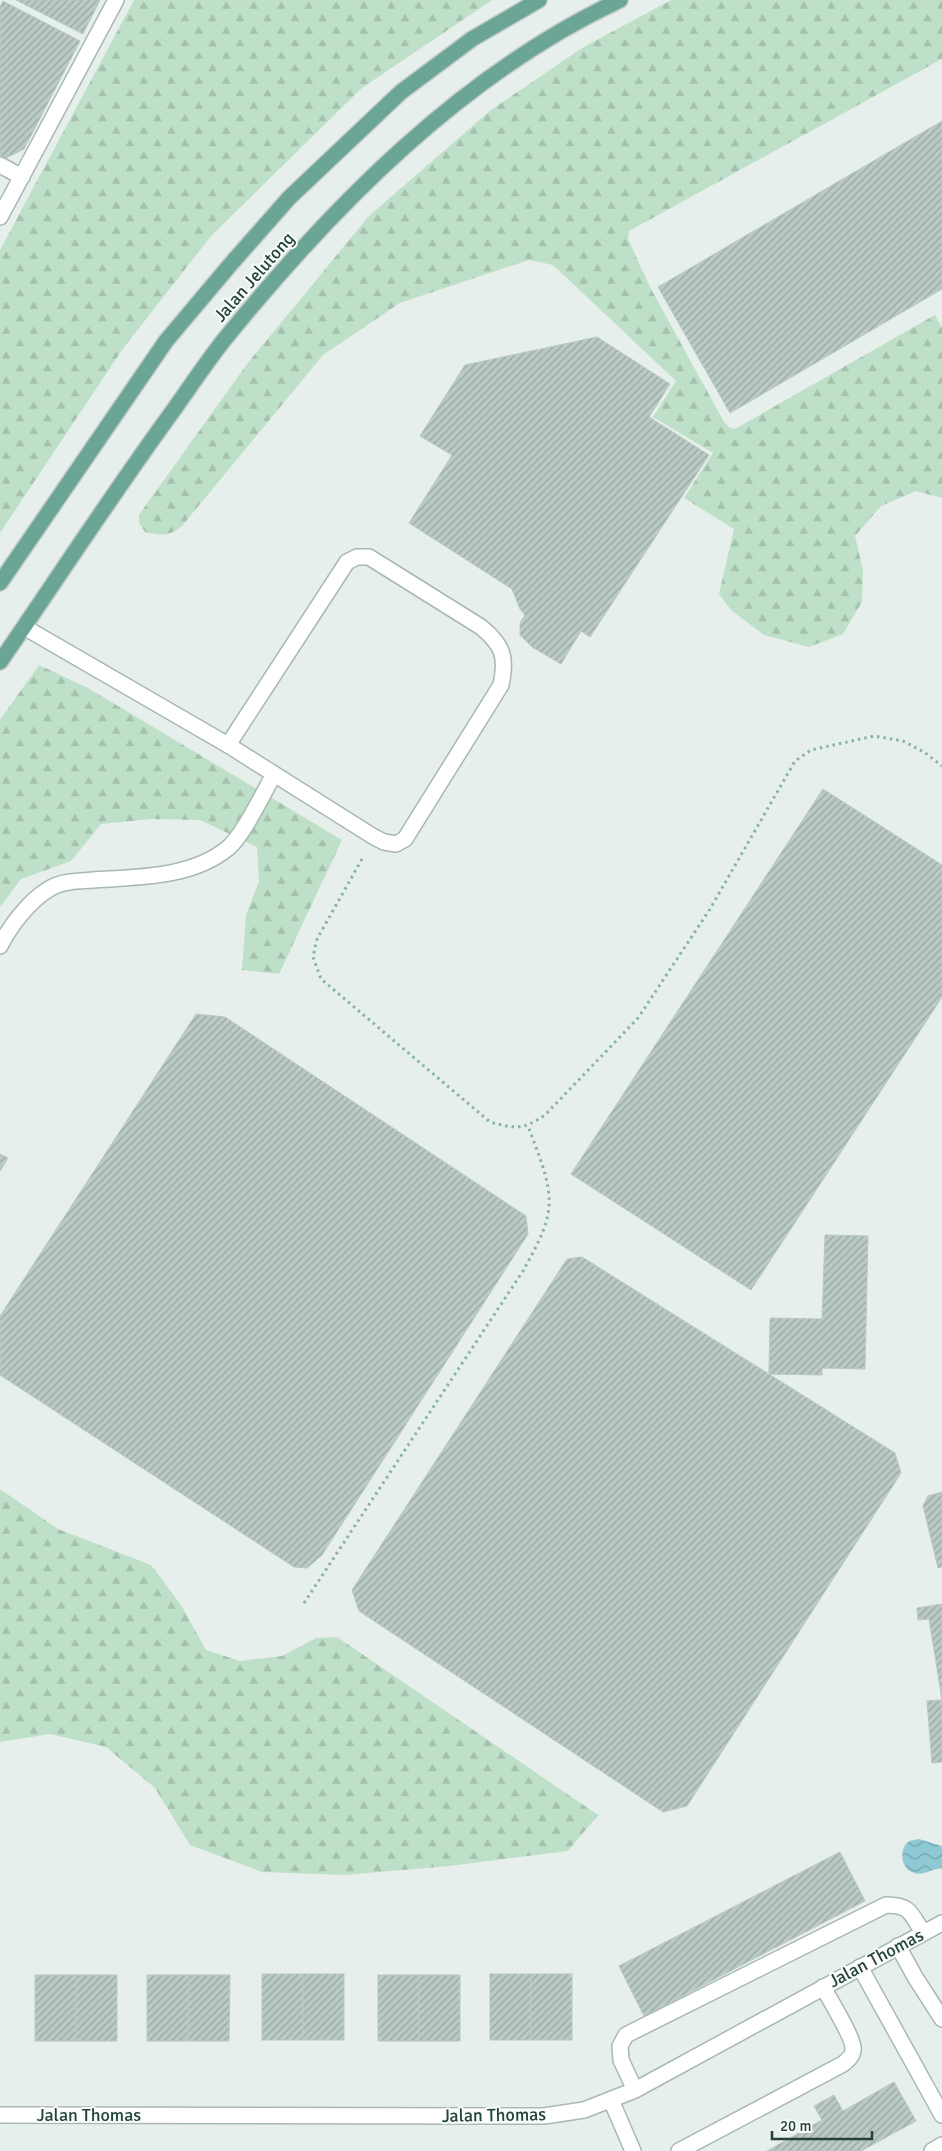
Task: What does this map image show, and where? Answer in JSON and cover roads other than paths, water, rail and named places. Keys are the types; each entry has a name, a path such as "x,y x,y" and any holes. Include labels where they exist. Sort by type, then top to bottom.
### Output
{"main road":[{"name":"Jalan Jelutong","path":"0,583 166,341 289,198 401,92 472,39 538,0"},
{"name":"Jalan Jelutong","path":"0,662 129,471 223,341 305,246 369,180 425,129 504,68 593,12 620,0"}],"street":[{"path":"0,217 116,0"},
{"path":"0,165 22,177"},
{"path":"24,627 228,745 374,837 384,842 396,844 405,838 501,685 505,668 501,649 494,637 447,605 369,557 356,557 347,562 228,745"},
{"path":"0,946 6,934 34,901 50,888 84,881 168,874 204,862 229,848 245,826 274,774"},
{"path":"635,2090 621,2060 620,2046 626,2035 886,1905 901,1905 907,1909 923,1933"},
{"name":"Jalan Thomas","path":"0,2115 544,2116 584,2110 635,2090 942,1923"},
{"path":"898,1946 942,2019"},
{"path":"860,1967 942,2115"},
{"path":"679,2151 844,2064 851,2057 854,2047 823,1987"},
{"path":"611,2100 634,2151"},
{"path":"932,2151 942,2146"}],"water":[{"path":"919,1839 942,1846 942,1868 920,1874 912,1872 905,1867 902,1854 905,1845 909,1841"}]}
